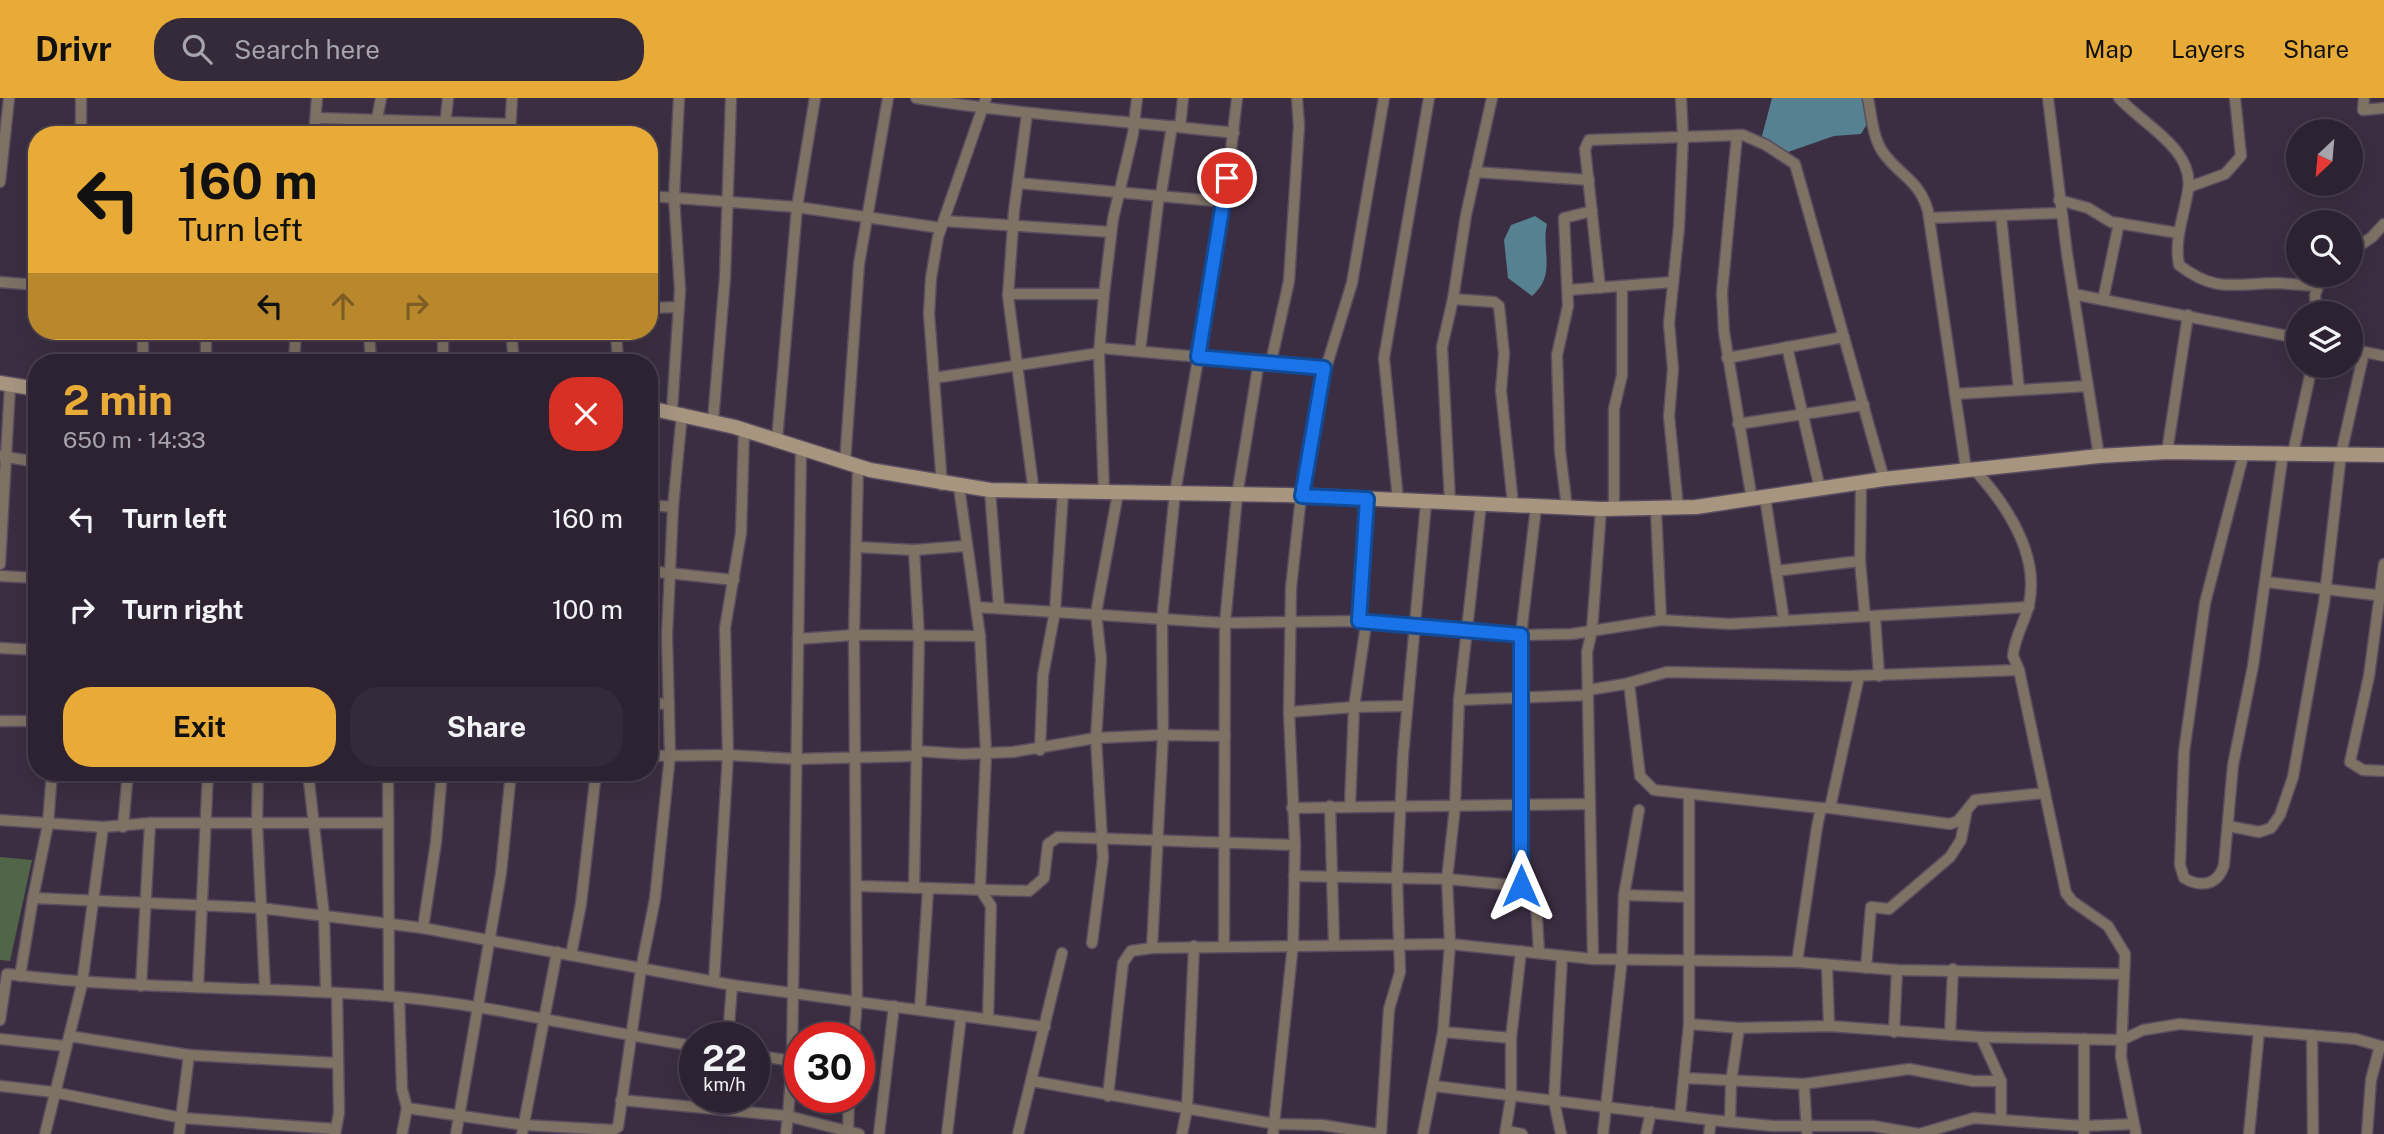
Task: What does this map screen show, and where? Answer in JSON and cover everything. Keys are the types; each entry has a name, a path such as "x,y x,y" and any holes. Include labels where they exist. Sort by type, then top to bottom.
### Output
{"street":[{"path":"0,182 9,98"},
{"path":"81,98 81,126"},
{"path":"315,126 317,98"},
{"path":"376,126 381,98"},
{"path":"445,126 448,98"},
{"path":"510,126 512,98"},
{"path":"407,1108 523,1130 616,1130 655,899 670,755 667,635 677,412 679,261 674,197 679,98"},
{"path":"713,421 724,277 731,98"},
{"path":"777,440 797,207 815,98"},
{"path":"855,1022 857,1000 854,635 856,547 851,465 859,264 888,98"},
{"path":"916,98 984,103 1027,114 1134,121 1234,132"},
{"path":"1092,943 1102,874 1096,738 1101,659 1096,613 1111,493 1099,350 1111,232 1137,98"},
{"path":"1140,351 1160,195 1183,98"},
{"path":"1152,948 1163,734 1162,619 1175,493 1225,202 1237,98"},
{"path":"1271,362 1289,281 1299,126 1297,98"},
{"path":"1274,1129 1293,944 1295,845 1289,712 1289,623 1302,496 1324,368 1352,283 1384,98"},
{"path":"1398,500 1384,358 1429,98"},
{"path":"1450,502 1446,402 1441,373 1442,347 1492,98"},
{"path":"1678,508 1669,416 1674,369 1669,323 1683,137 1681,98"},
{"path":"1434,1086 1680,1115 1773,1130 1873,1126 1919,1134 1947,1131 1970,1119 2034,1122 2084,1130 2135,1129 2121,1057 2125,954 2115,934 2072,901 2066,892 2014,649 2029,607 2031,578 2023,544 1996,494 1970,469 1955,394 1924,196 1914,181 1882,151 1868,98"},
{"path":"2048,98 2059,200 2099,456"},
{"path":"2119,98 2176,151 2184,164 2189,187 2175,246 2179,265 2196,278 2220,286 2286,284"},
{"path":"2189,187 2225,174 2241,156 2235,98"},
{"path":"2364,98 2363,110 2384,108"},
{"path":"942,485 929,314 931,278 943,224 984,103"},
{"path":"1027,114 1008,294 1034,493"},
{"path":"316,118 445,122 482,126"},
{"path":"1737,135 1722,293 1727,358 1738,424 1776,571 1784,621"},
{"path":"1600,288 1585,149 1590,140 1737,135 1766,145 1795,164 1884,479"},
{"path":"1475,172 1589,180"},
{"path":"1018,183 1225,202"},
{"path":"658,196 797,207 943,224 1111,232"},
{"path":"2059,200 2119,223 2178,233"},
{"path":"1567,508 1560,451 1556,355 1569,290 1564,218 1592,212"},
{"path":"1929,218 2061,214"},
{"path":"2001,215 2020,390"},
{"path":"2103,300 2119,223"},
{"path":"2363,243 2384,224"},
{"path":"0,282 28,284"},
{"path":"1569,290 1673,282"},
{"path":"1593,959 1587,652 1608,509 1614,409 1622,375 1622,286"},
{"path":"1008,294 1104,294"},
{"path":"2073,294 2286,336"},
{"path":"1453,299 1494,302 1499,306 1504,354 1502,390 1513,504"},
{"path":"658,308 679,307"},
{"path":"2167,452 2188,316"},
{"path":"1727,358 1844,337"},
{"path":"1787,347 1819,489"},
{"path":"934,378 1099,350 1140,351 1324,368"},
{"path":"2228,826 2265,831 2271,828 2280,815 2293,777 2305,721 2325,590 2341,454 2364,352 2384,356"},
{"path":"1224,945 1225,622 1237,496 1259,361"},
{"path":"2244,452 2205,603 2184,752 2180,865 2184,878 2201,885 2212,882 2221,875 2233,765 2288,453 2309,378"},
{"path":"0,564 5,384 28,388"},
{"path":"1955,394 2088,386"},
{"path":"1738,424 1864,405"},
{"path":"658,409 744,429 851,465 959,487 1034,493 1302,496 1567,508 1678,508 1758,499 1884,479 2099,456 2167,452 2384,456"},
{"path":"714,981 728,755 724,653 741,533 744,429"},
{"path":"792,1022 801,448"},
{"path":"3,457 28,461"},
{"path":"1861,483 1860,561 1879,676"},
{"path":"959,487 965,546 980,636 986,753 980,889 991,906 988,1019"},
{"path":"990,490 999,608"},
{"path":"1040,750 1043,675 1055,611 1063,493"},
{"path":"1359,621 1367,499"},
{"path":"1032,1081 1187,1109 1274,1129 1379,1134 1389,1009 1397,989 1400,943 1397,877 1405,706 1426,503"},
{"path":"1423,1134 1443,1032 1450,944 1447,879 1455,807 1459,700 1469,631 1481,504"},
{"path":"658,506 673,507"},
{"path":"1521,886 1521,635 1536,507"},
{"path":"1656,510 1661,620"},
{"path":"856,547 914,550 965,546"},
{"path":"914,550 919,637 914,888"},
{"path":"1776,571 1860,561"},
{"path":"2384,564 2382,596 2369,676 2350,762 2362,770 2384,771"},
{"path":"658,572 734,580"},
{"path":"0,576 28,578"},
{"path":"2266,582 2382,596"},
{"path":"976,607 1225,622 1359,621 1521,635 1572,634 1661,620 1710,624 2029,607"},
{"path":"1350,806 1354,707 1366,624 1359,621"},
{"path":"798,639 854,635 980,636"},
{"path":"0,648 28,650"},
{"path":"1459,700 1588,692 1667,672 1879,676 2019,670"},
{"path":"1797,962 1807,882 1858,676"},
{"path":"1629,683 1640,776 1654,790 1950,824 1966,814 1976,800 2045,793"},
{"path":"658,703 669,704"},
{"path":"1289,712 1405,706"},
{"path":"0,721 28,721"},
{"path":"658,756 728,755 797,760 857,758 917,753 1040,750 1096,738 1163,734 1226,736"},
{"path":"20,976 48,824 51,781"},
{"path":"123,827 127,781"},
{"path":"198,987 207,781"},
{"path":"258,781 257,823 265,988"},
{"path":"0,1086 53,1092 181,1118 336,1132 339,1097 332,992 309,781"},
{"path":"388,781 386,923 402,1089 407,1108 401,1134"},
{"path":"423,928 436,842 441,781"},
{"path":"456,1134 480,1006 487,939 500,873 510,781"},
{"path":"571,955 581,904 595,781"},
{"path":"1680,1115 1689,1024 1689,796"},
{"path":"1292,808 1589,804"},
{"path":"1330,806 1334,944"},
{"path":"1603,1134 1622,958 1624,895 1639,810"},
{"path":"1866,968 1871,907 1889,909 1950,856 1961,840 1966,814"},
{"path":"0,820 103,827 205,822 386,823"},
{"path":"141,986 150,823"},
{"path":"45,1134 53,1092 82,984 90,902 103,827"},
{"path":"857,886 1029,891 1044,878 1051,839 1102,836 1295,845"},
{"path":"1294,876 1447,879 1521,886 1536,901 1539,953"},
{"path":"919,1010 928,890"},
{"path":"1624,895 1687,897"},
{"path":"33,898 260,908 324,915 423,928 732,985 1045,1027"},
{"path":"1108,1096 1123,963 1131,951 1152,948 1293,944 1450,944 1593,959 1797,962 1897,970 2123,974"},
{"path":"1182,1134 1187,1109 1194,946"},
{"path":"1521,951 1511,1038 1511,1097 1506,1133 1522,1134"},
{"path":"523,1130 558,952"},
{"path":"1018,1134 1062,953"},
{"path":"1562,956 1554,1101 1562,1134"},
{"path":"1827,966 1829,1027"},
{"path":"1950,1035 1953,969"},
{"path":"1894,1032 1897,970"},
{"path":"0,1020 3,974 82,984 265,988 394,996 480,1006 630,1037 679,1044"},
{"path":"730,1022 732,985"},
{"path":"879,1134 894,1006"},
{"path":"947,1134 961,1016"},
{"path":"1689,1024 1739,1028 1829,1027 1981,1037 2122,1041 2143,1030 2180,1024 2356,1039 2382,1046 2371,1080 2367,1134"},
{"path":"1730,1122 1731,1082 1739,1028"},
{"path":"2249,1134 2259,1031"},
{"path":"1443,1032 1511,1038"},
{"path":"2312,1035 2313,1134"},
{"path":"1981,1037 2001,1081 2001,1120"},
{"path":"0,1039 67,1041 189,1055 336,1063"},
{"path":"2084,1039 2084,1130"},
{"path":"180,1134 189,1055"},
{"path":"1684,1078 1804,1084 1909,1069 1973,1081 2001,1081"},
{"path":"1804,1084 1806,1129"},
{"path":"621,1100 679,1102"},
{"path":"770,1112 851,1133 850,1113"},
{"path":"1646,1134 1651,1112"},
{"path":"786,1134 788,1113"},
{"path":"1709,1134 1711,1120"},
{"path":"2034,1122 2035,1134"}],"green space":[{"path":"0,857 32,860 10,961 0,960"}],"water":[{"path":"1772,98 1862,98 1868,122 1861,134 1834,136 1788,152 1762,136"},
{"path":"1535,216 1547,224 1547,262 1544,280 1532,296 1508,278 1504,240 1511,225"}],"route":[{"path":"1227,178 1198,357 1324,368 1302,496 1367,499 1359,621 1521,635 1521,886"}]}
